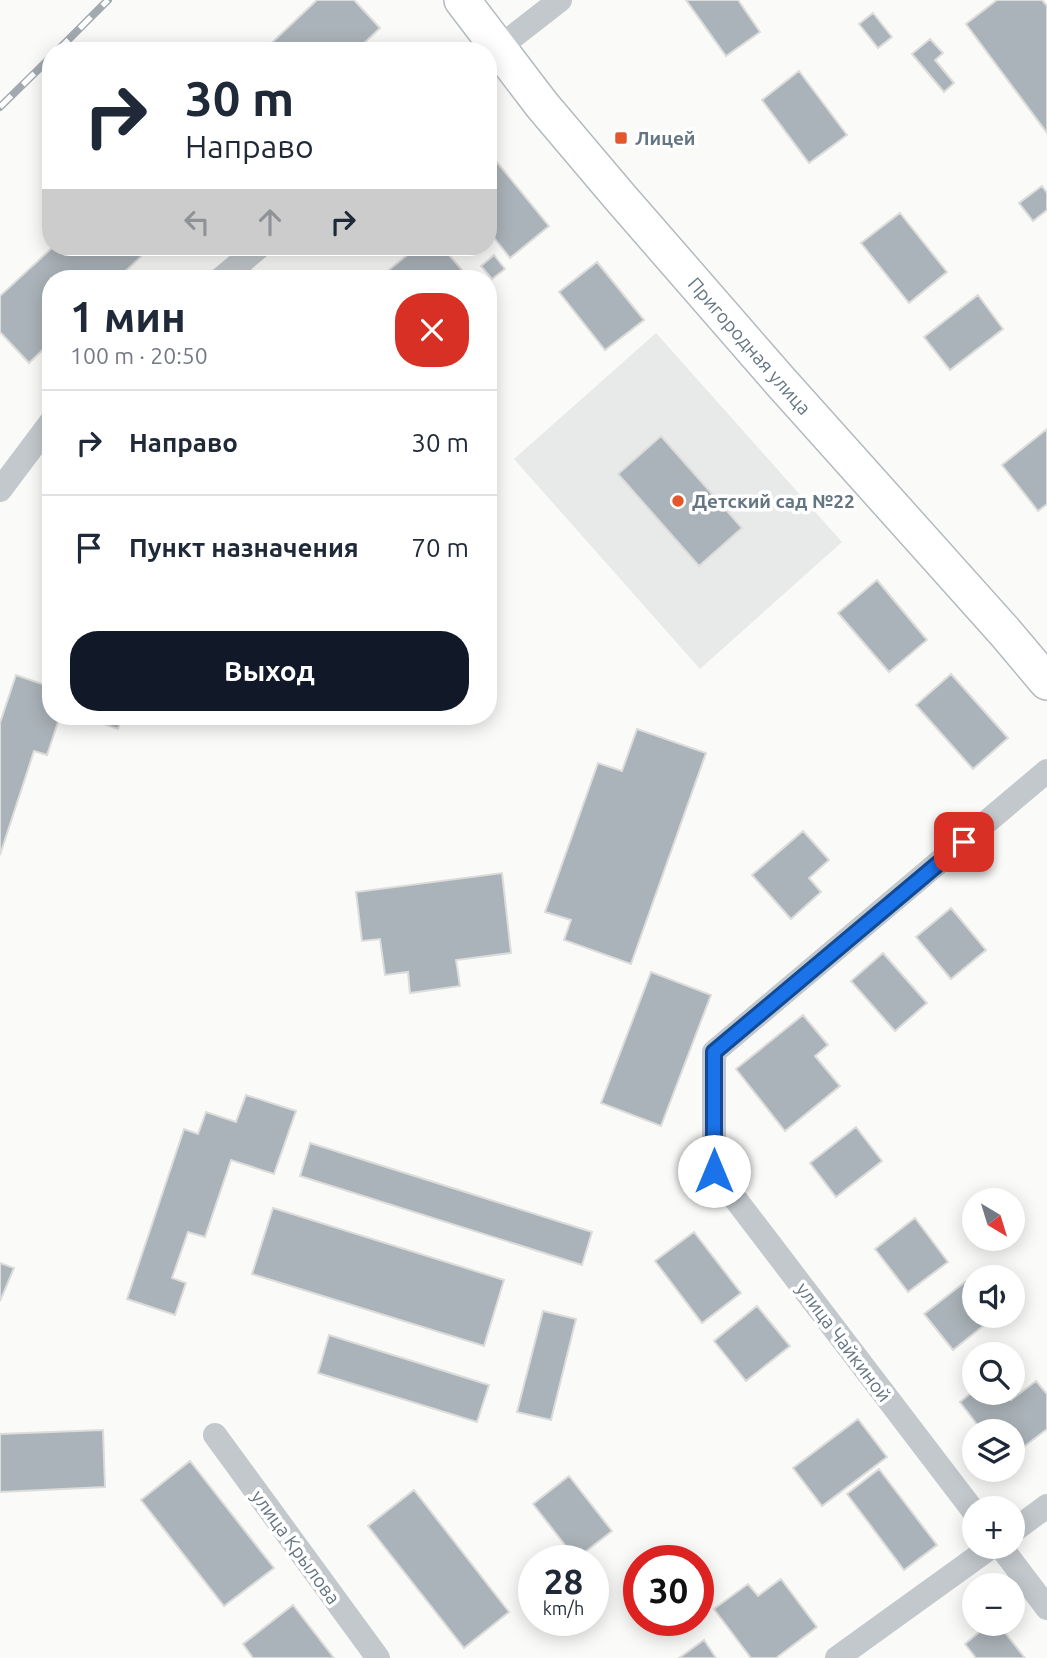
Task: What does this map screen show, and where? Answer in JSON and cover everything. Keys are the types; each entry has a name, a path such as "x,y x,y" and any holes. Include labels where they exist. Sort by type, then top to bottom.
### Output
{"main road":[{"name":"Пригородная улица","path":"462,0 488,42"},
{"name":"Пригородная улица","path":"497,55 780,382 1047,682"}],"street":[{"path":"497,48 560,0"},
{"path":"232,270 248,256"},
{"path":"0,490 42,434"},
{"name":"улица Чайкиной","path":"962,1496 714,1171 714,1052 1047,771"},
{"name":"улица Крылова","path":"215,1435 378,1658"},
{"path":"1025,1522 1047,1506"},
{"path":"837,1658 974,1559"},
{"path":"1010,1559 1047,1608"}],"shaded area":[{"name":"Детский сад №22","path":"656,333 842,542 700,669 514,459"}],"building":[{"path":"317,0 354,0 380,28 365,42 273,42"},
{"path":"686,0 738,0 760,32 726,56"},
{"path":"997,0 1042,0 1047,6 1047,133 966,24"},
{"path":"873,13 892,37 878,48 859,24"},
{"path":"930,39 943,53 935,60 954,83 944,92 912,54"},
{"path":"799,71 847,135 809,163 762,100"},
{"path":"497,162 549,226 510,258 497,241"},
{"path":"1042,186 1047,193 1047,210 1033,221 1019,203"},
{"path":"900,213 947,272 909,303 861,243"},
{"path":"43,256 141,256 127,270 42,270 42,351 29,363 0,332 0,296"},
{"path":"406,256 450,256 462,270 389,270"},
{"path":"495,256 505,269 497,275 497,270 484,270 481,266"},
{"path":"597,262 644,320 605,350 559,292"},
{"path":"978,295 1003,329 950,370 924,337"},
{"path":"1047,429 1047,504 1038,511 1002,465"},
{"path":"661,436 742,528 699,566 618,474"},
{"path":"877,580 927,640 889,672 838,613"},
{"path":"951,674 1008,738 973,769 916,705"},
{"path":"16,675 42,684 42,725 57,725 47,755 34,751 0,855 0,723"},
{"path":"637,729 706,753 631,964 564,940 571,920 545,912 598,763 622,771"},
{"path":"803,831 829,860 809,878 821,892 791,919 752,875"},
{"path":"502,873 511,953 456,960 460,986 410,993 408,972 385,975 380,939 362,941 356,892"},
{"path":"951,908 986,950 951,979 916,937"},
{"path":"883,953 927,1003 895,1031 851,981"},
{"path":"651,972 711,995 661,1126 601,1103"},
{"path":"803,1015 828,1045 815,1056 840,1086 785,1131 736,1069"},
{"path":"246,1095 296,1111 274,1174 231,1160 205,1237 188,1232 172,1278 186,1283 175,1315 127,1299 184,1129 198,1134 206,1112 236,1122"},
{"path":"856,1127 882,1161 836,1197 810,1163"},
{"path":"310,1143 592,1232 582,1265 300,1176"},
{"path":"273,1208 504,1280 484,1346 252,1274"},
{"path":"915,1218 948,1262 908,1292 875,1249"},
{"path":"694,1232 741,1293 702,1323 655,1261"},
{"path":"0,1263 14,1268 0,1301"},
{"path":"962,1284 962,1328 980,1328 953,1350 924,1314"},
{"path":"757,1306 790,1346 746,1381 714,1341"},
{"path":"543,1311 576,1319 551,1420 517,1412"},
{"path":"329,1335 489,1385 477,1422 318,1373"},
{"path":"1036,1381 1047,1394 1047,1429 1025,1446 1025,1419 973,1419 962,1405 1025,1405 1025,1389"},
{"path":"858,1419 887,1457 822,1506 793,1468"},
{"path":"103,1430 105,1487 0,1492 0,1434"},
{"path":"190,1461 274,1568 224,1606 141,1500"},
{"path":"879,1469 937,1545 904,1570 847,1494"},
{"path":"569,1476 612,1531 594,1545 565,1545 533,1504"},
{"path":"414,1490 509,1612 464,1648 368,1526"},
{"path":"781,1579 817,1627 776,1658 751,1658 714,1609 748,1584 758,1596"},
{"path":"293,1605 334,1658 253,1658 243,1644"},
{"path":"975,1636 1008,1636 1025,1658 976,1658 965,1644"},
{"path":"704,1640 716,1658 679,1658"}],"railway":[{"path":"66,42 108,0"},
{"path":"0,107 42,66"}],"place":[{"name":"Лицей","path":"621,138"},
{"name":"Детский сад №22","path":"678,501"}],"route":[{"path":"714,1171 714,1052 964,842"}]}
